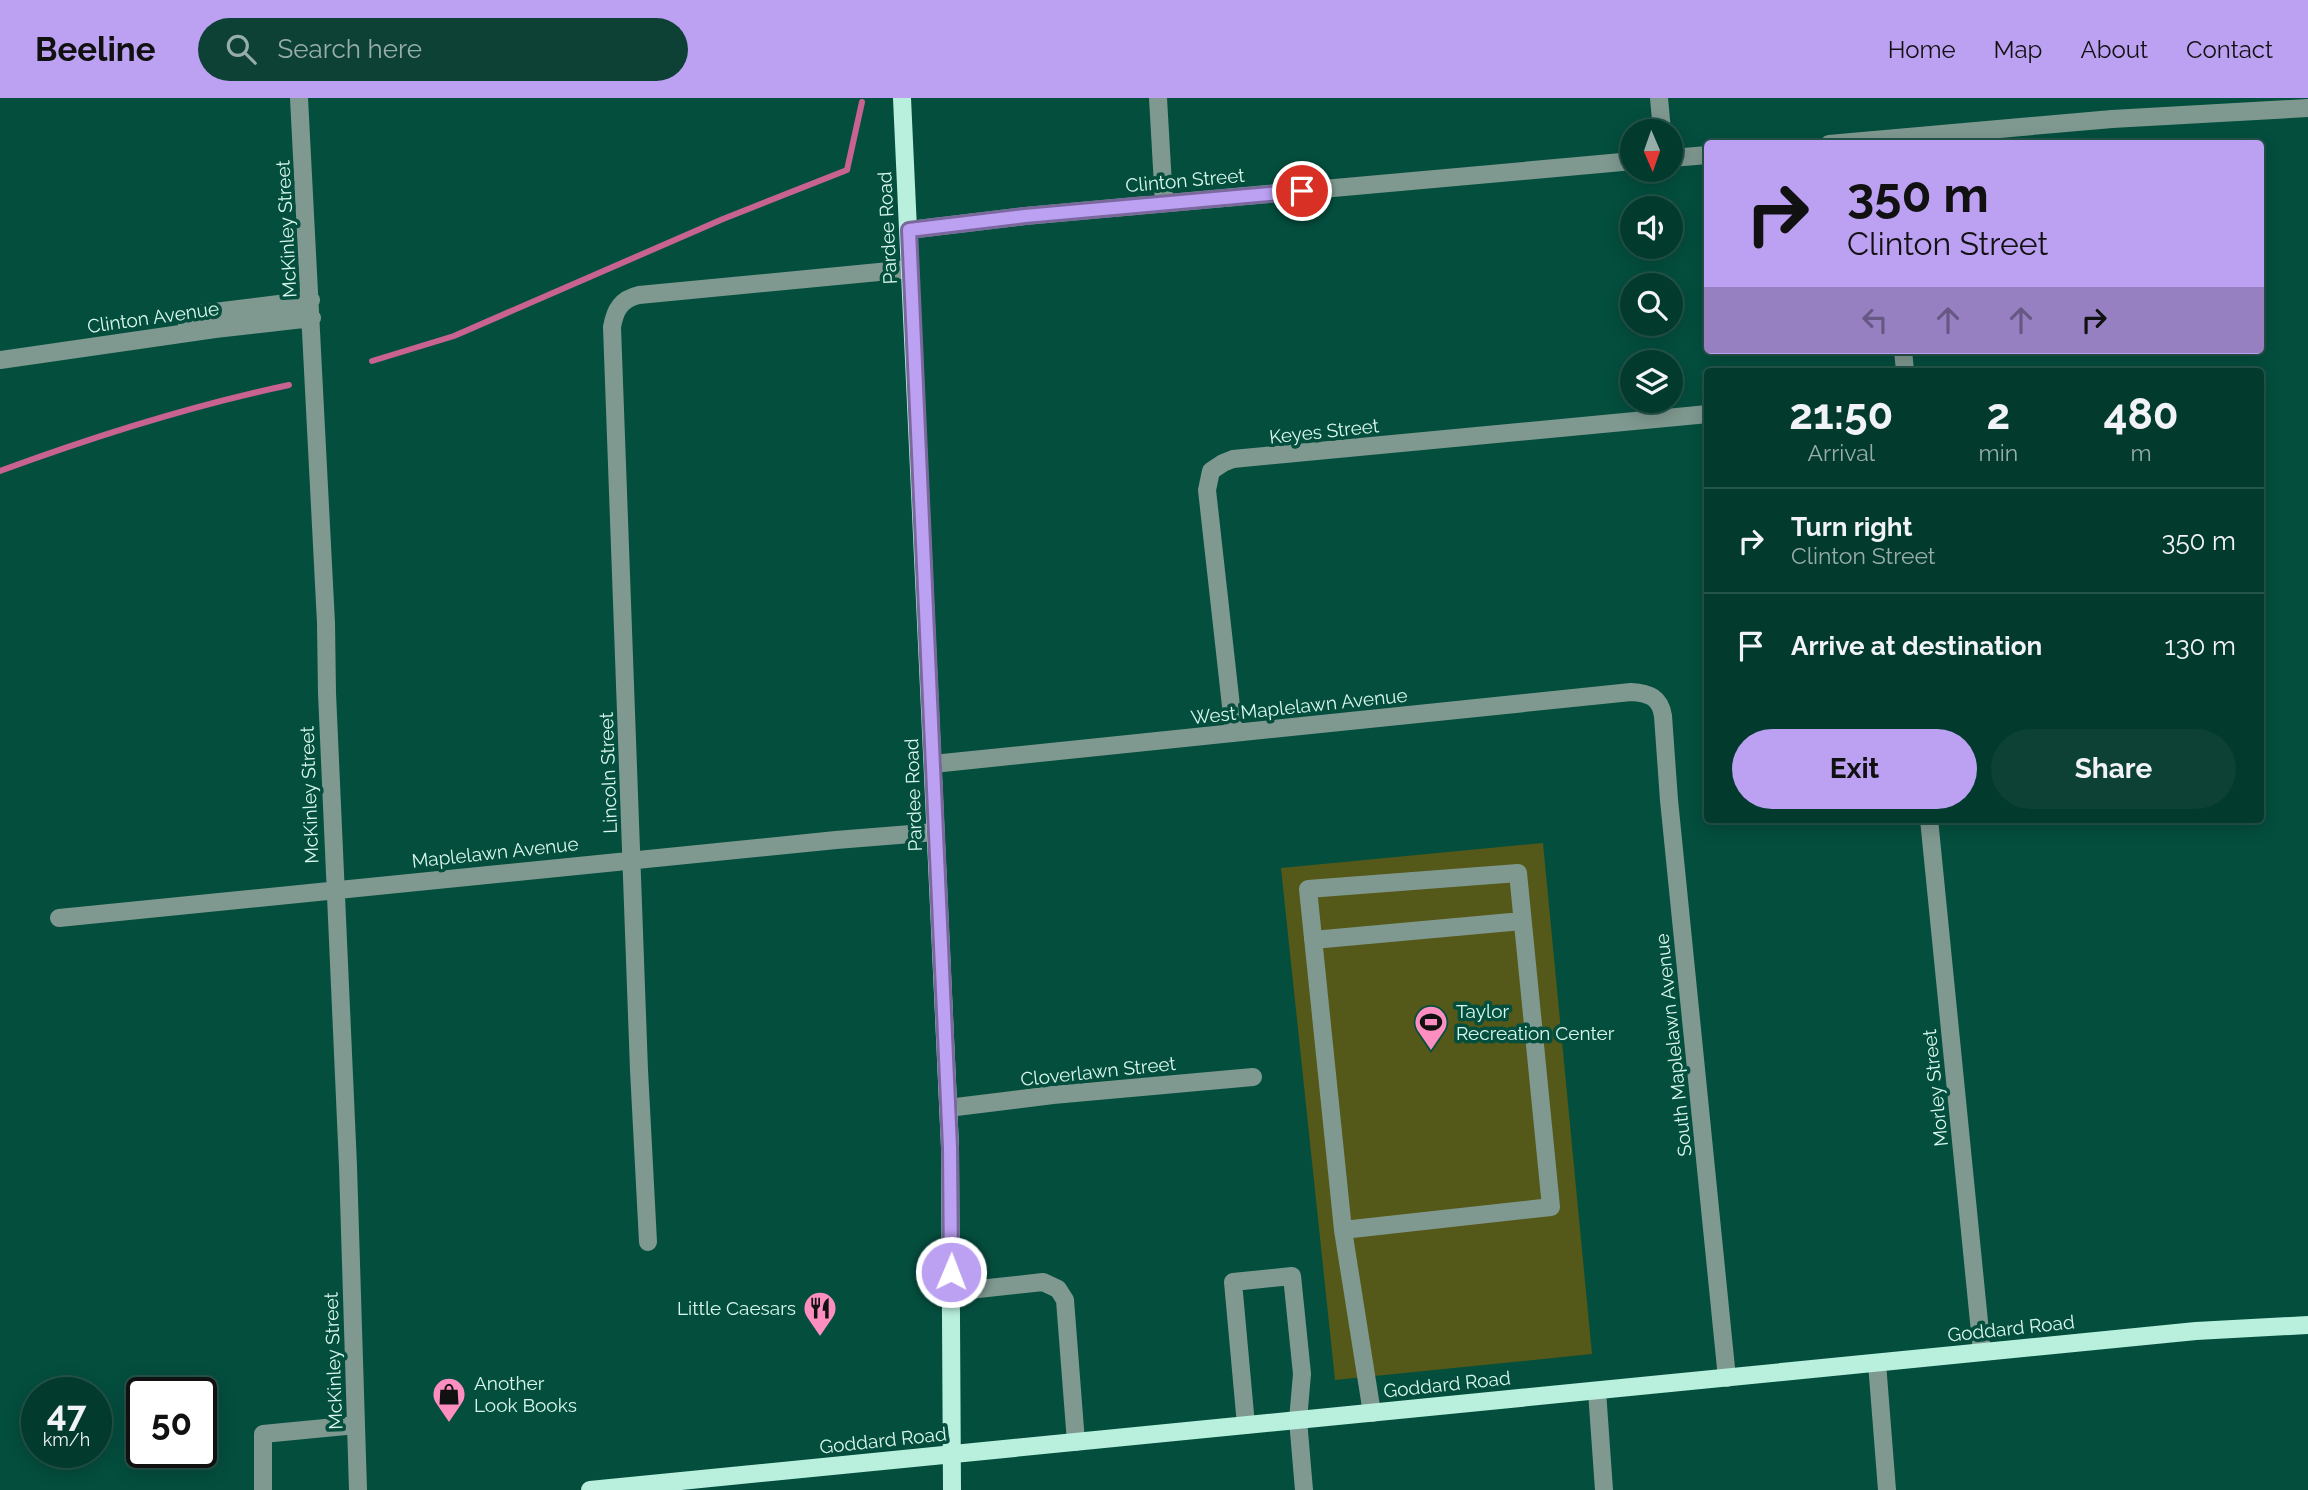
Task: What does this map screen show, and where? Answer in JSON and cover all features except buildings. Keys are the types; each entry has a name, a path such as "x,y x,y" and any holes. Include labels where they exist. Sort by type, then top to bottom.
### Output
{"main road":[{"name":"Pardee Road","path":"902,98 952,1217 952,1490"},
{"name":"Goddard Road","path":"590,1490 2196,1331 2308,1325"}],"street":[{"name":"McKinley Street","path":"299,98 326,609 334,890 348,1166 358,1490"},
{"path":"1158,98 1164,203"},
{"path":"1658,98 1661,119"},
{"path":"1891,140 2112,119 2308,108"},
{"path":"1684,157 1704,155"},
{"name":"Clinton Street","path":"909,230 1164,203 1620,162"},
{"name":"Lincoln Street","path":"648,1242 639,1070 612,327 614,313 621,304 639,295 911,269"},
{"path":"187,333 187,319 190,315 311,300"},
{"name":"Clinton Avenue","path":"0,360 312,318"},
{"name":"Keyes Street","path":"1234,733 1207,490 1211,471 1218,466 1233,459 1704,414"},
{"name":"West Maplelawn Avenue","path":"933,764 1631,692 1655,697 1662,708"},
{"name":"South Maplelawn Avenue","path":"1662,708 1727,1378"},
{"name":"Morley Street","path":"1929,823 1982,1352"},
{"name":"Maplelawn Avenue","path":"59,918 936,832"},
{"path":"1343,1230 1551,1207 1518,873 1308,889 1343,1230 1372,1413"},
{"path":"1313,940 1522,921"},
{"name":"Cloverlawn Street","path":"948,1108 1052,1095 1253,1077"},
{"path":"1246,1426 1233,1282 1292,1276 1302,1374 1298,1420 1304,1490"},
{"path":"951,1292 1043,1282 1058,1289 1065,1300 1076,1442"},
{"path":"1877,1363 1887,1490"},
{"path":"1597,1391 1604,1490"},
{"path":"264,1490 263,1434 356,1425"}],"green space":[{"name":"Taylor Recreation Center","path":"1543,843 1592,1354 1335,1380 1281,868"}],"waterway":[{"path":"372,361 454,336 723,219 847,170 862,102"},
{"path":"0,471 143,423 215,402 289,385"}],"place":[{"name":"Taylor Recreation Center","path":"1431,1052"},
{"name":"Little Caesars","path":"820,1338"},
{"name":"Another Look Books","path":"449,1424"}],"route":[{"path":"951,1272 950,1147 909,230 1025,216 1302,191"}]}
